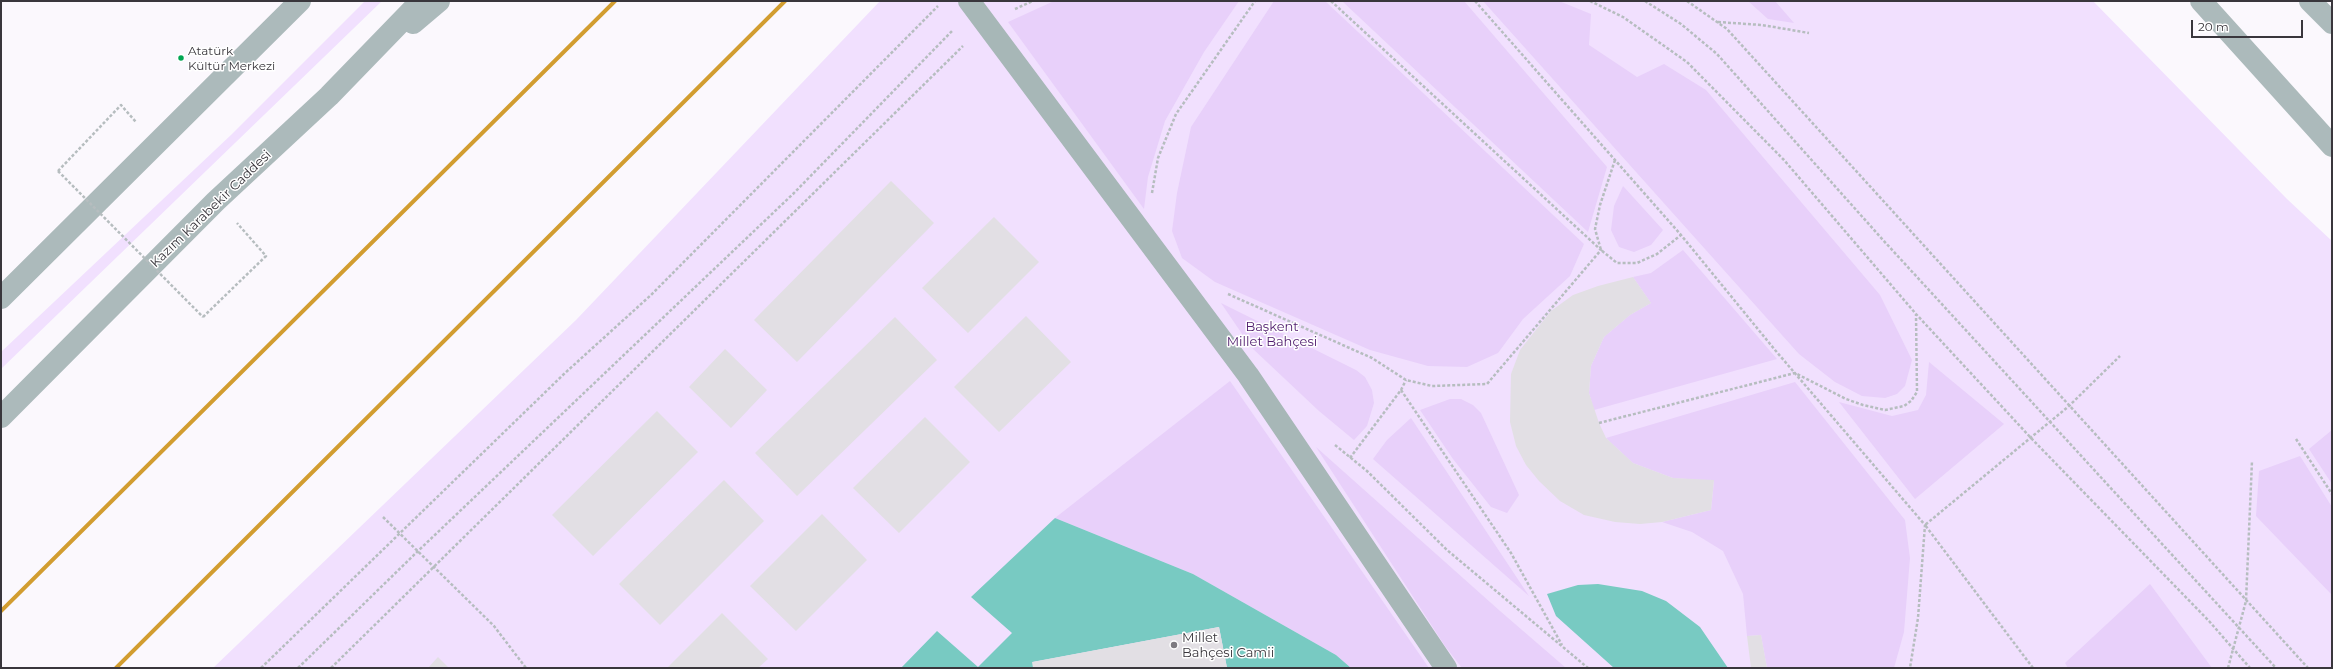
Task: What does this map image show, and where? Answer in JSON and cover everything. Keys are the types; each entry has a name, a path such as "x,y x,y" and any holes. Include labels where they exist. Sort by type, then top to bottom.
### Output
{"main road":[{"path":"1,298 300,1"},
{"name":"Kazım Karabekir Caddesi","path":"1,417 216,201 329,96 421,1"},
{"path":"329,96 439,1"},
{"path":"2190,1 2231,36"},
{"path":"2201,1 2231,36 2332,146"},
{"path":"2310,1 2332,23"}],"street":[{"path":"979,14 1164,260 1248,375 1446,668"}],"path":[{"path":"298,668 418,551 794,193 964,20 979,14 1000,16 1033,1"},
{"path":"1151,199 1158,158 1176,114 1254,1"},
{"path":"1331,1 1601,250 1617,263 1637,263 1657,254 1681,235"},
{"path":"1475,1 1681,235 1795,373 1925,525 2033,668"},
{"path":"1590,1 1624,17 1687,62 1784,160 1916,314 2031,438 2209,621 2250,668"},
{"path":"1646,1 1681,24 1717,54 1883,240 2276,668"},
{"path":"1687,1 1727,29 2308,668"},
{"path":"261,668 565,373 651,295 940,4"},
{"path":"331,668 975,35 979,14"},
{"path":"1717,22 1762,25 1809,33"},
{"path":"121,105 58,171 203,317 266,256 216,201"},
{"path":"1601,250 1595,229 1600,205 1615,159"},
{"path":"1221,292 1372,358 1406,380 1432,386 1487,384 1601,250"},
{"path":"1599,423 1795,373 1857,403 1886,410 1904,406 1911,401 1917,392 1916,314"},
{"path":"1910,668 1918,618 1925,525 2069,406 2120,356"},
{"path":"1350,458 1402,390 1406,380"},
{"path":"1402,390 1511,553 1563,647"},
{"path":"2296,439 2332,494"},
{"path":"1332,442 1367,471 1447,550 1588,668"},
{"path":"2228,668 2240,629 2246,601 2252,461"},
{"path":"383,517 494,626 526,668"}],"green space":[{"path":"365,1 382,1 1,369 1,352 232,134"},
{"name":"Başkent Millet Bahçesi","path":"880,1 2093,1 2287,199 2332,241 2332,668 213,668 576,320"},
{"path":"1054,1 1239,1 1204,52 1165,121 1148,177 1144,209 1008,22"},
{"path":"1274,1 1325,1 1584,244 1570,276 1523,319 1498,353 1467,367 1428,366 1370,350 1215,282 1182,258 1172,231 1177,193 1191,127"},
{"path":"1342,1 1464,1 1607,167 1588,232"},
{"path":"1483,1 1559,1 1591,14 1589,45 1637,77 1664,64 1706,90 1880,295 1912,360 1905,386 1897,394 1885,398 1862,396 1835,382 1799,354"},
{"path":"1748,1 1775,1 1794,23 1768,19"},
{"path":"1623,186 1663,230 1651,245 1634,252 1619,247 1611,230 1614,206"},
{"path":"1683,250 1777,359 1594,410 1589,393 1591,366 1604,337 1630,315 1651,303 1633,277 1651,273"},
{"path":"1221,303 1356,370 1365,377 1372,390 1374,403 1367,426 1354,440 1319,411 1251,347"},
{"path":"1929,362 2004,424 1915,499 1839,402 1892,416 1918,410 1926,395"},
{"path":"1230,381 1429,668 1351,668 1336,655 1193,574 1055,518"},
{"path":"1795,382 1905,520 1910,558 1904,632 1894,668 1767,668 1761,635 1747,636 1743,594 1723,551 1692,532 1662,522 1711,510 1714,481 1673,478 1633,463 1606,438"},
{"path":"1450,399 1461,399 1473,405 1481,413 1519,495 1507,513 1491,507 1453,459 1420,410"},
{"path":"1411,418 1529,596 1373,459 1387,440"},
{"path":"2332,430 2332,484 2309,449"},
{"path":"1316,447 1566,668 1462,668 1445,646"},
{"path":"2300,456 2332,507 2332,595 2256,516 2259,471"},
{"path":"2150,584 2212,668 2068,668 2065,663"}],"shaded area":[{"path":"1055,518 1193,574 1336,655 1351,668 1227,668 1219,627 1033,662 1033,668 901,668 937,631 978,667 1012,633 971,597"},
{"path":"1598,584 1642,591 1666,601 1700,627 1728,668 1614,668 1556,616 1547,594 1578,585"}],"building":[{"path":"891,181 934,223 797,362 754,320"},
{"path":"994,217 1039,262 968,333 922,288"},
{"path":"1633,277 1651,303 1630,315 1604,337 1591,366 1589,393 1599,423 1606,438 1633,463 1673,478 1714,480 1711,510 1662,522 1640,524 1615,522 1584,515 1560,501 1539,481 1526,465 1516,446 1510,422 1511,374 1520,350 1551,311 1573,295 1598,286"},
{"path":"1026,316 1071,362 999,432 954,387"},
{"path":"895,317 937,360 797,496 755,453"},
{"path":"725,349 767,390 731,428 689,387"},
{"path":"657,411 698,452 593,556 552,515"},
{"path":"925,417 970,462 899,533 853,488"},
{"path":"724,480 764,521 660,625 619,584"},
{"path":"822,514 867,560 796,631 750,586"},
{"path":"722,613 768,659 758,668 667,668"},
{"name":"Millet Bahçesi Camii","path":"1219,627 1227,668 1033,668 1032,662"},
{"path":"1761,635 1767,668 1751,668 1747,636"},
{"path":"438,657 449,668 428,668"}],"transit line":[{"path":"1,611 615,1"},
{"path":"116,668 785,1"}],"place":[{"name":"Atatürk Kültür Merkezi","path":"181,58"},
{"name":"Millet Bahçesi Camii","path":"1174,645"}]}
